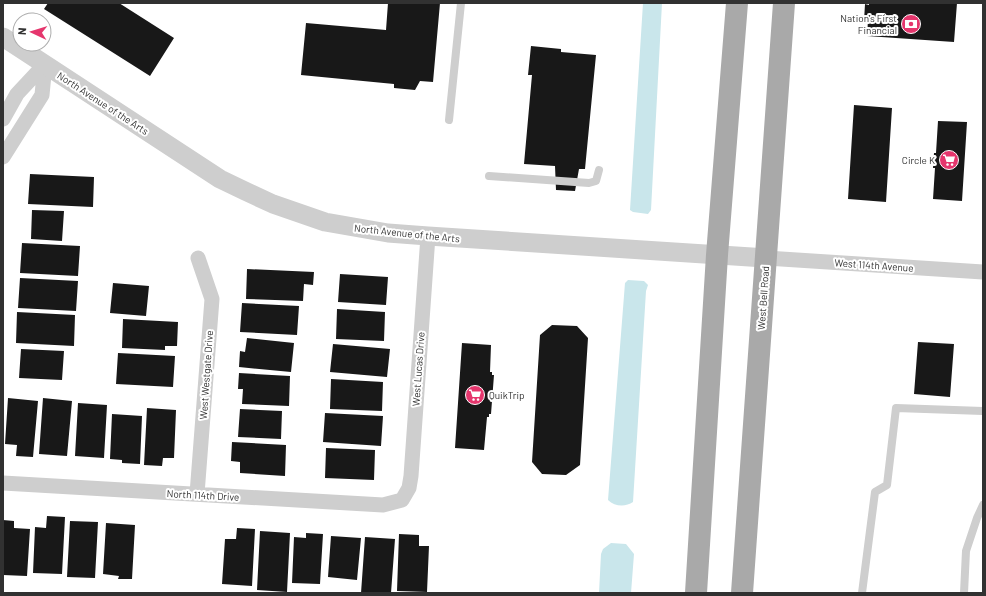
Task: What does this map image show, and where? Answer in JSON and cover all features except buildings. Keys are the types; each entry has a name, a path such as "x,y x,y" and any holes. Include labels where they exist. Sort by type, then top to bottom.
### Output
{"main road":[{"path":"696,593 736,3"},
{"name":"West Bell Road","path":"742,593 784,3"}],"street":[{"name":"North Avenue of the Arts","path":"3,37 220,179 273,204 325,222 380,232 428,236 766,258"},
{"path":"3,119 17,94 45,64"},
{"path":"3,156 42,95 45,64"},
{"name":"West Lucas Drive","path":"402,500 409,488 411,476 428,236"},
{"name":"West Westgate Drive","path":"197,494 212,299 198,258"},
{"name":"West 114th Avenue","path":"766,258 983,272"},
{"name":"North 114th Drive","path":"3,483 383,506 402,500"}],"lane":[{"path":"450,120 460,3"},
{"path":"489,176 590,182 596,181 599,170"},
{"path":"862,593 875,492 887,485 896,408 983,411"},
{"path":"964,593 966,551 983,505"}],"water":[{"path":"643,3 662,3 651,210 648,214 633,212 630,210"},
{"path":"628,280 644,281 648,285 646,291 633,502 620,506 608,500 625,283"},
{"path":"611,543 626,544 634,554 631,593 599,593 601,554 603,549"}],"place":[{"name":"Nation's First Financial","path":"911,24"},
{"name":"Circle K","path":"949,160"},
{"name":"QuikTrip","path":"475,395"}]}
